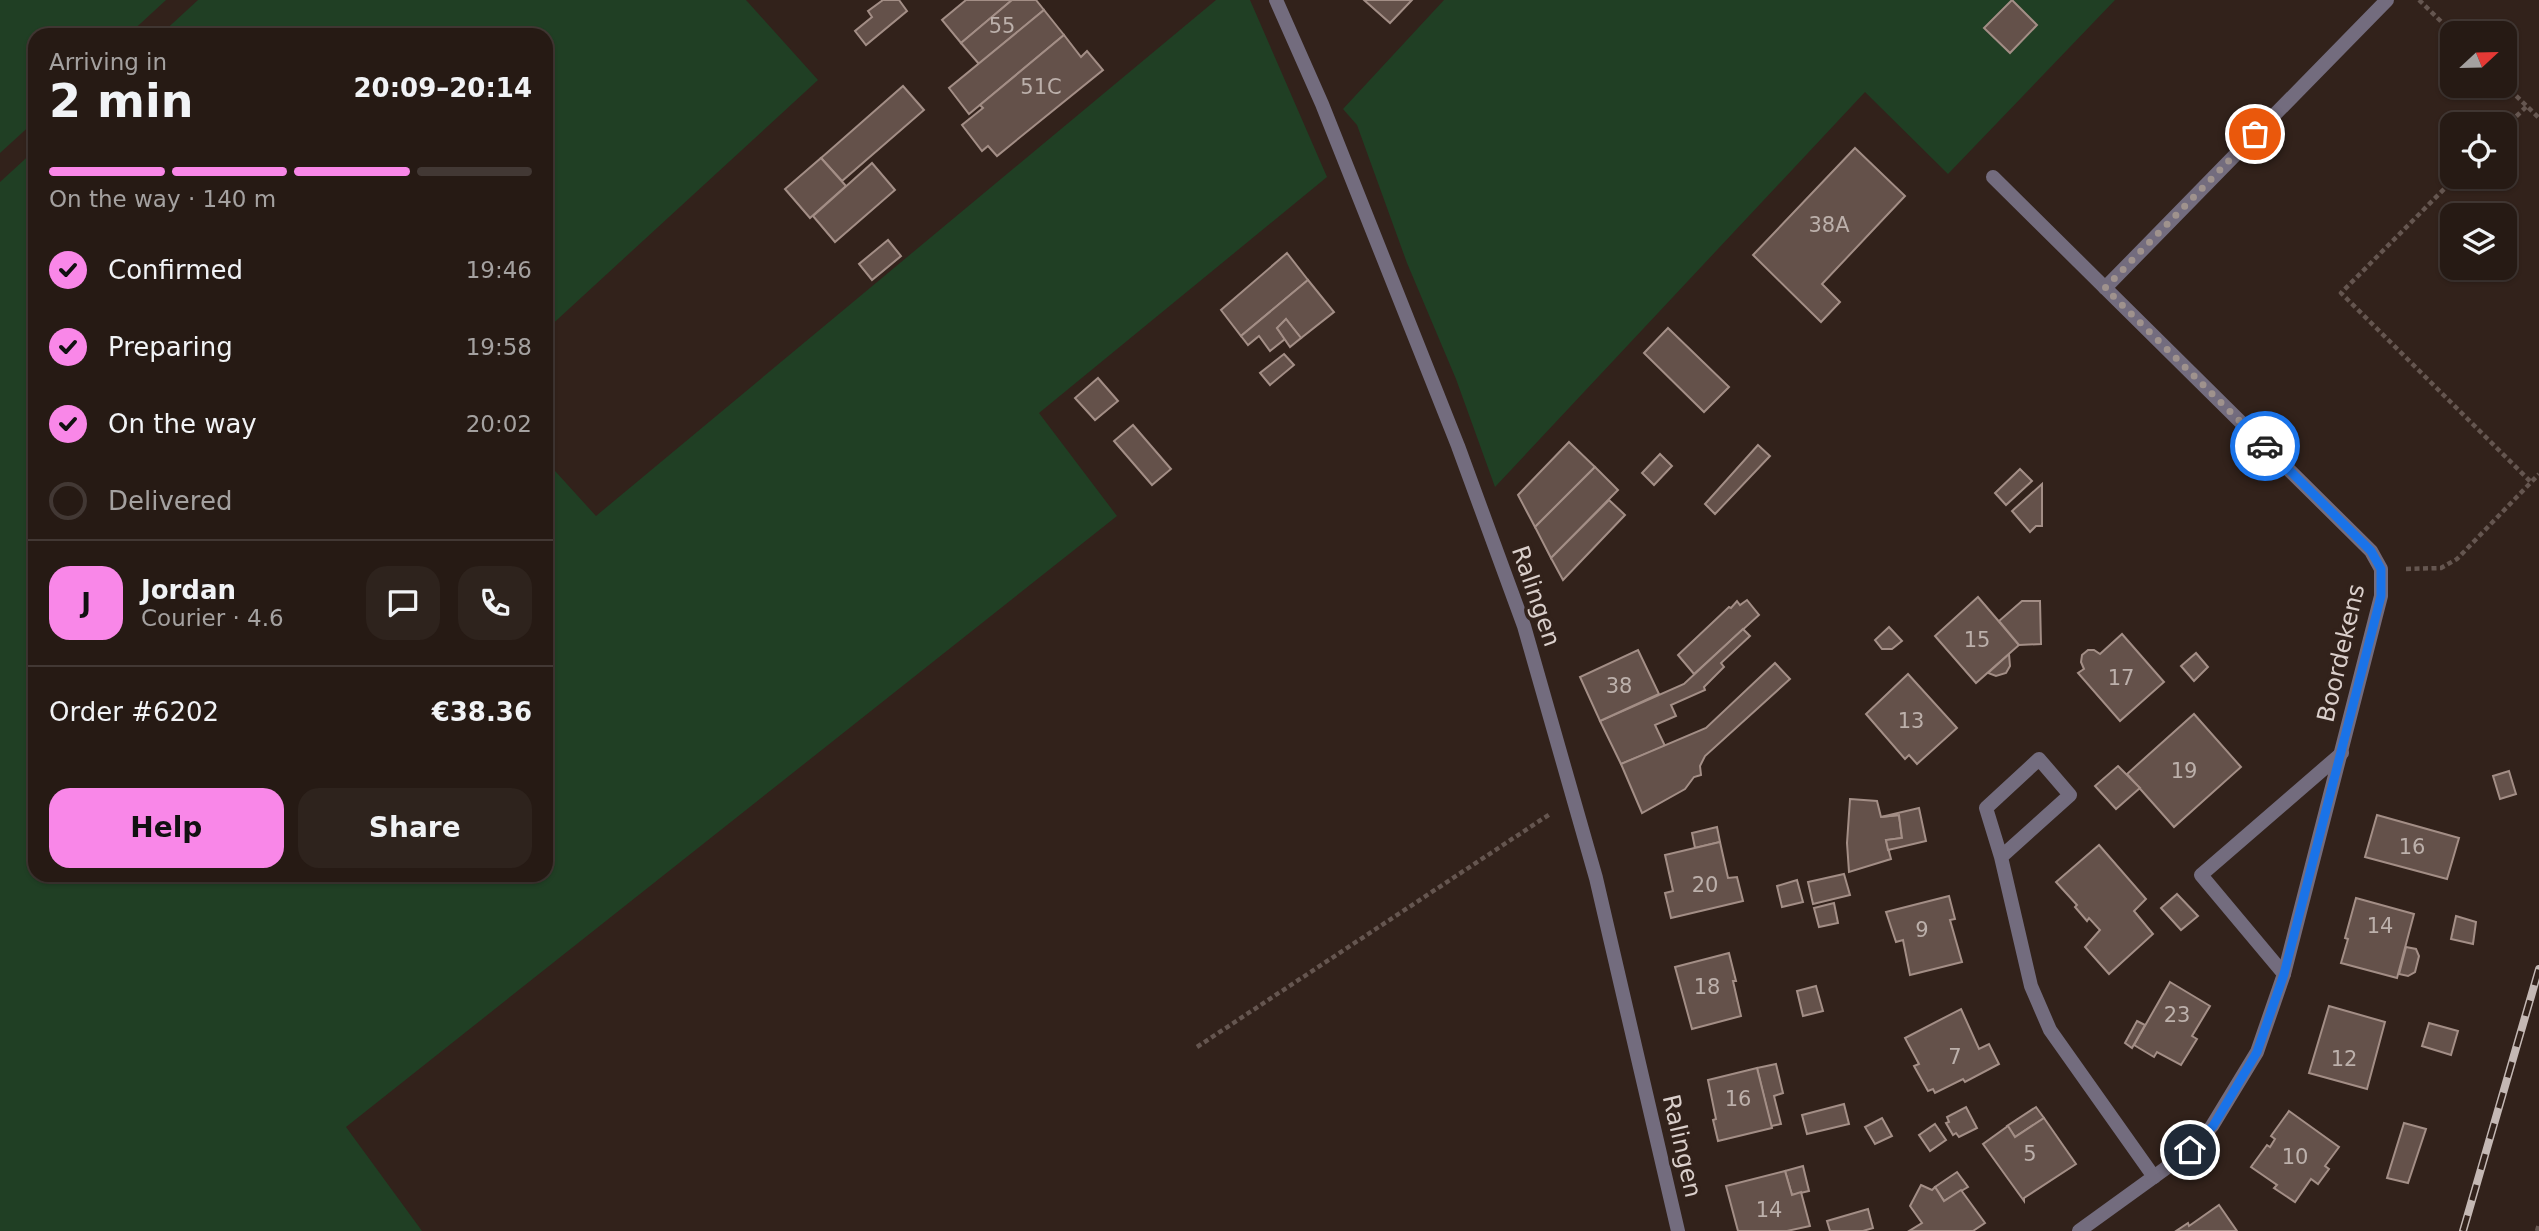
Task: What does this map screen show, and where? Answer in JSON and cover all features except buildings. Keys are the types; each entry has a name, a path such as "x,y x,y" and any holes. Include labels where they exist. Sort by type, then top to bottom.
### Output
{"street":[{"name":"Ralingen","path":"1276,0 1322,104 1458,446 1524,626 1596,878 1678,1231"},
{"path":"2105,288 2387,0"},
{"name":"Boordekens","path":"1993,177 2371,551 2381,569 2381,596 2342,753 2284,974 2257,1052 2213,1126 2190,1150 2079,1231"},
{"name":"Boordekens","path":"2284,974 2201,875 2342,753"},
{"path":"2001,856 2070,795 2039,759 1986,808 2001,856 2031,986 2050,1030 2154,1177"}],"path":[{"path":"2419,0 2441,21"},
{"path":"2517,97 2539,118"},
{"path":"2517,115 2526,106"},
{"path":"2444,189 2341,293 2532,482"},
{"path":"2381,569 2441,568 2457,559 2539,474"},
{"path":"1197,1047 1575,798"},
{"path":"2537,1231 2539,1224"}],"green space":[{"path":"0,0 166,0 136,28 28,28 28,127 0,153"},
{"path":"198,0 746,0 818,80 553,324 553,28 168,28"},
{"path":"1216,0 1250,0 1327,177 1039,413 1117,516 346,1127 422,1231 0,1231 0,182 28,156 28,882 553,882 553,469 596,516"},
{"path":"1444,0 2115,0 1948,174 1865,92 1495,487 1456,379 1407,263 1357,125 1343,109"}],"railway":[{"path":"2463,1231 2539,969"}],"way so far":[{"path":"2255,134 2105,288 2265,446"}],"route":[{"path":"2190,1150 2213,1126 2257,1052 2284,974 2381,596 2381,569 2371,551 2265,446"}]}
